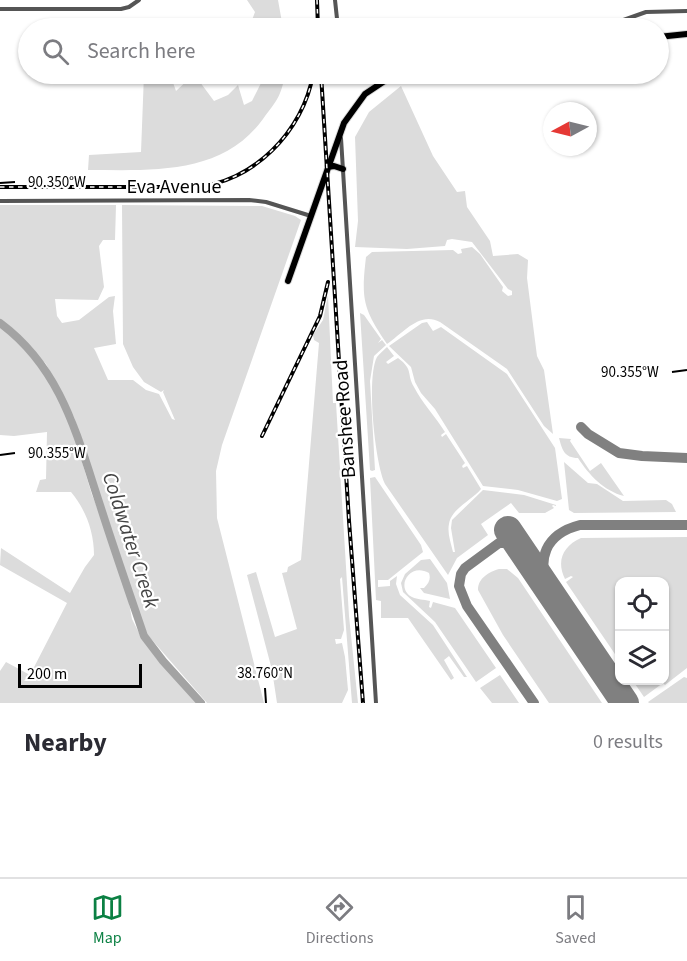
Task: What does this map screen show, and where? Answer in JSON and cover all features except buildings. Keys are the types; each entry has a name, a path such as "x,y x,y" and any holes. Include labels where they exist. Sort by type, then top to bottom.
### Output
{"main road":[{"path":"669,36 687,34"},
{"path":"288,281 340,134 359,100 378,84"},
{"path":"328,167 339,166 343,169"}],"street":[{"path":"0,9 121,9 139,0"},
{"path":"335,0 337,18"},
{"path":"629,18 646,12 687,11"},
{"name":"Banshee Road","path":"340,134 376,703"},
{"name":"Eva Avenue","path":"0,201 249,200 266,202 310,216"}],"shaded area":[{"path":"247,0 278,0 281,18 253,18 255,12"},
{"path":"144,84 174,84 176,91 183,84 201,84 214,101 228,95 238,85 244,105 252,101 260,84 283,84 278,98 263,119 246,138 227,151 184,166 136,170 88,170 89,155 141,152"},
{"path":"401,86 433,156 457,192 465,191 467,207 490,241 493,256 518,254 528,260 527,278 537,356 544,370 553,434 544,426 507,369 440,322 433,319 419,321 387,344 368,312 364,294 364,272 366,257 372,252 453,250 458,254 462,253 461,249 472,247 480,254 503,287 502,291 508,296 512,295 512,291 508,289 472,242 452,239 447,240 445,246 407,249 355,247 358,221 355,137 369,112"},
{"path":"0,205 116,205 115,240 103,240 99,246 104,287 98,300 55,299 57,316 62,323 79,320 109,297 115,296 113,311 116,344 94,348 108,380 133,380 146,390 159,394 172,419 175,420 164,390 161,392 144,382 133,367 123,344 122,205 262,206 301,220 222,445 216,471 217,518 264,703 207,703 146,633 74,417 46,364 11,327 0,319"},
{"path":"328,295 333,403 336,403 349,616 358,703 352,703 342,577 340,579 344,630 341,639 335,639 336,644 342,643 345,657 348,690 342,703 277,703 272,670 247,575 256,572 275,637 297,629 282,573 287,572 288,567 301,560 319,343 314,340 313,335 323,320"},
{"path":"360,313 364,315 381,339 378,343 382,340 386,345 374,356 370,381 375,470 372,471 370,470"},
{"path":"427,322 433,331 441,327 507,374 555,448 562,499 557,501 518,490 483,486 435,409 421,393 411,367 389,346 422,323"},
{"path":"0,326 8,331 42,367 69,419 92,495 108,534 127,592 132,619 140,635 156,658 198,703 0,703 0,671 6,662 30,675 67,603 0,565 1,548 70,593 94,555 93,538 88,522 71,492 36,492 40,480 46,479 47,432 14,436 0,435"},
{"path":"387,347 394,356 386,362 388,364 398,358 406,366 417,393 445,432 441,435 442,437 446,434 465,463 463,468 467,466 481,489 458,509 451,519 448,531 453,552 455,552 452,520 483,490 524,495 556,505 545,513 519,513 511,503 481,524 488,535 457,558 448,575 385,484 381,473 373,421 372,383 377,357"},
{"path":"559,438 571,439 570,441 590,471 601,463 624,496 604,486 592,476 578,458 567,455"},
{"path":"564,462 588,483 597,484 623,501 666,500 672,504 676,512 574,513 569,510"},
{"path":"375,477 421,545 423,552 388,580 378,580 378,587 390,586 390,581 397,576 396,584 400,595 433,625 467,677 464,677 449,656 444,660 454,678 451,680 408,618 381,618 381,601 376,600 370,478"},
{"path":"687,537 687,668 669,682 669,577 615,577 615,654 566,582 573,577 565,579 562,572 563,555 570,545 581,538"},
{"path":"430,559 447,583 450,599 424,593 420,588 426,586 430,577 429,573 422,571 410,573 405,588 412,597 430,601 429,607 431,608 433,602 455,608 496,668 476,682 435,622 403,592 401,583 405,574 421,560"},
{"path":"499,569 507,569 518,578 602,703 549,703 503,635 478,590 485,576"},
{"path":"500,675 519,703 492,703 480,688"},
{"path":"684,677 687,678 687,703 648,702"},
{"path":"636,685 660,685 644,697"}],"waterway":[{"name":"Coldwater Creek","path":"0,323 39,361 65,405 144,636 201,703"}],"taxiway":[{"path":"581,427 588,434 619,453 687,458"},
{"path":"549,591 543,568 546,549 551,541 568,529 580,525 687,525"},
{"path":"520,548 508,543 499,543 465,568 461,574 459,586 467,606 534,703"}],"runway":[{"path":"508,530 625,703"}],"railway":[{"path":"317,0 318,18"},
{"path":"0,187 193,187 215,184 255,165 272,150 287,134 299,115 311,84"},
{"path":"322,84 349,521 363,703"},
{"path":"262,436 320,316 328,282"}]}
